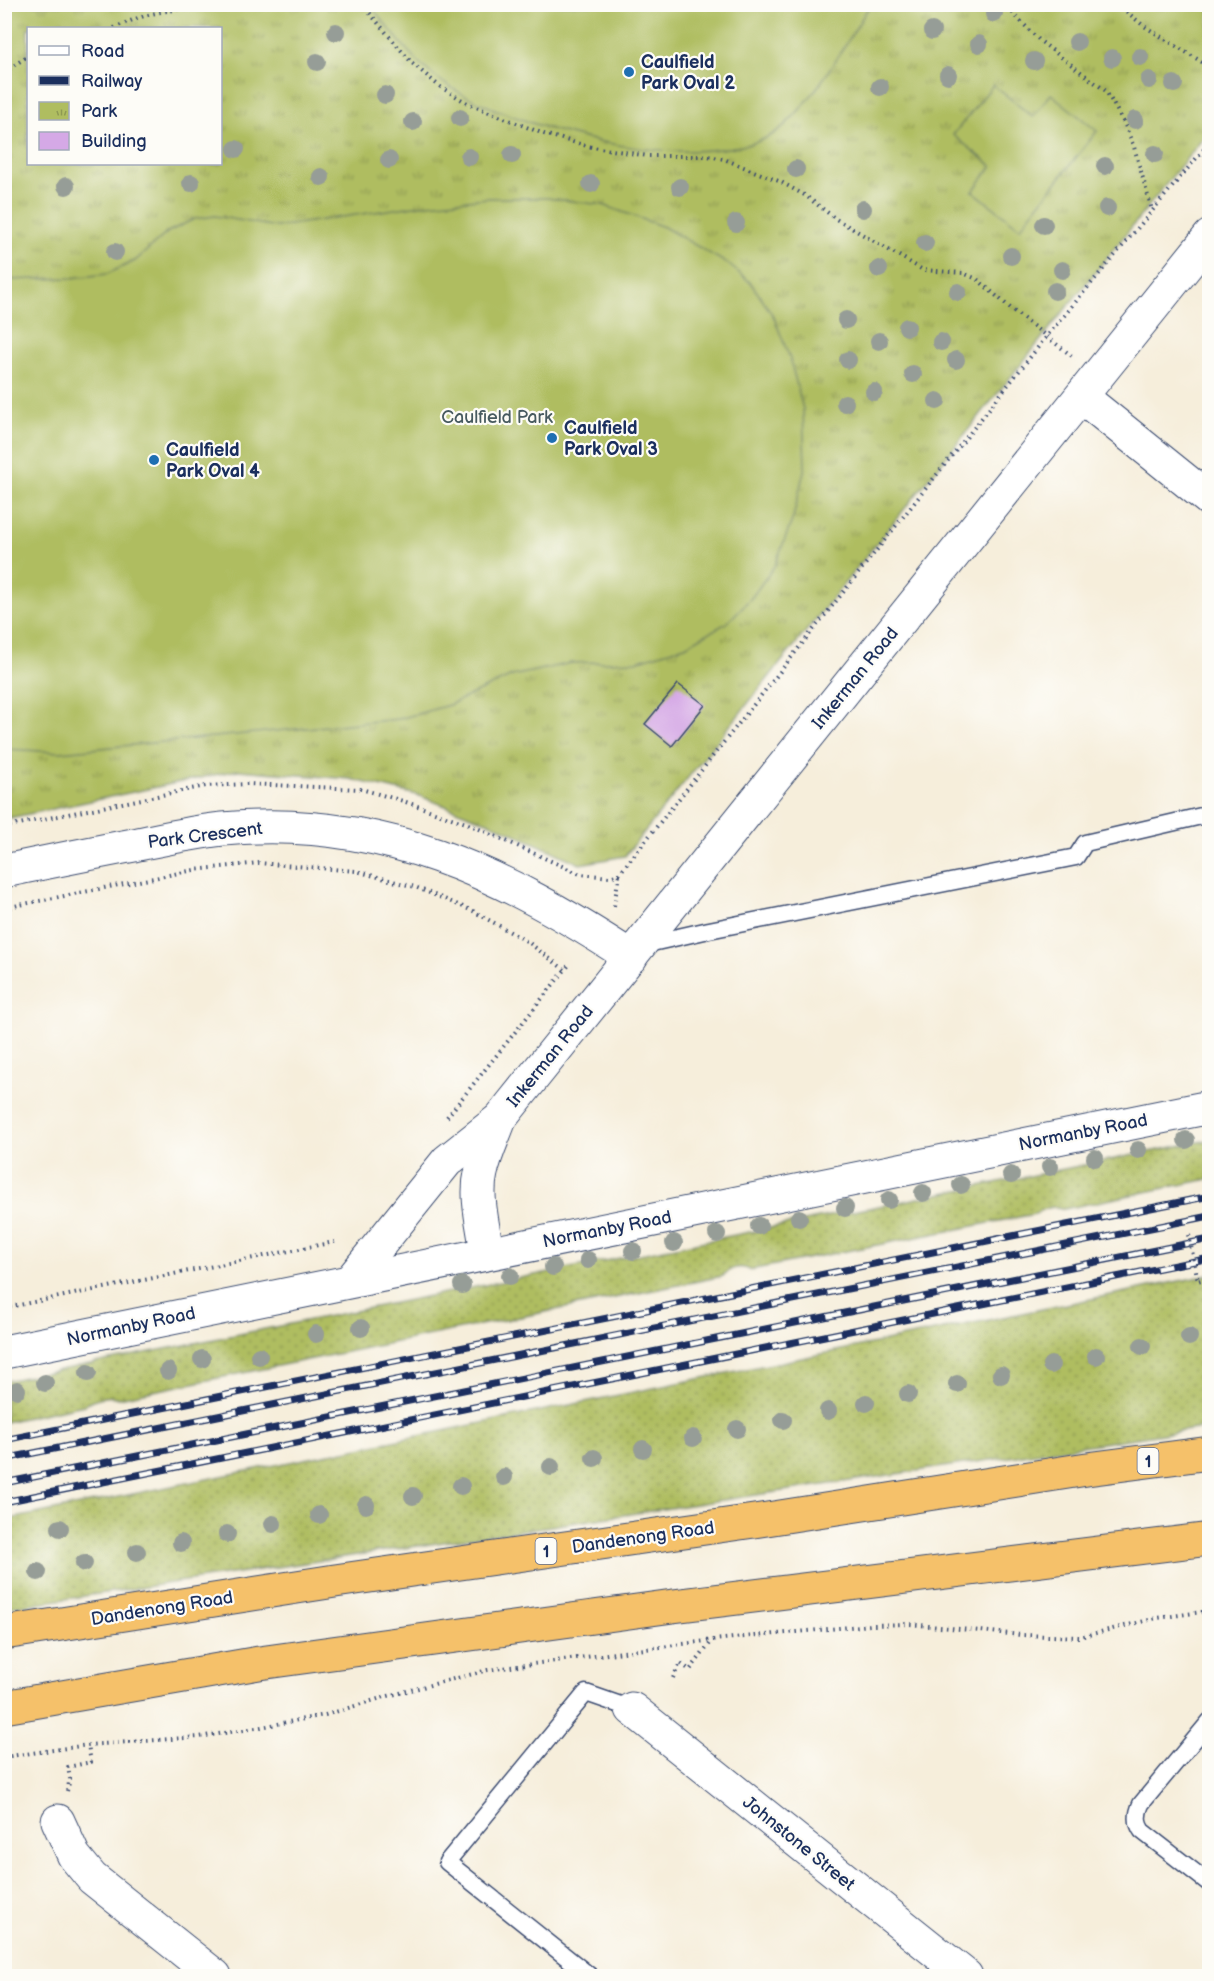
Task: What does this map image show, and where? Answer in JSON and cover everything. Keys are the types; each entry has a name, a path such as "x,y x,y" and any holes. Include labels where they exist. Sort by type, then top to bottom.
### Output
{"highway":[{"name":"Dandenong Road","path":"4,1633 335,1581 754,1521 1087,1469 1209,1453"},
{"path":"4,1707 259,1664 673,1606 1209,1539"}],"street":[{"name":"Inkerman Road","path":"351,1280 447,1161 500,1119 1209,236"},
{"path":"1090,386 1209,500"},
{"name":"Park Crescent","path":"4,870 221,829 299,827 343,832 410,846 462,864 548,906 594,933 635,951"},
{"name":"Normanby Road","path":"4,1352 1209,1107"},
{"name":"Inkerman Road","path":"487,1253 480,1181 481,1172 500,1119"},
{"name":"Johnstone Street","path":"633,1709 966,1977"},
{"path":"58,1821 74,1856 92,1878 215,1977"}],"lane":[{"path":"635,951 709,930 1076,857 1085,843 1209,814"},
{"path":"590,1977 447,1862 586,1693 633,1709"},
{"path":"1209,1721 1141,1804 1137,1814 1138,1825 1142,1832 1209,1884"}],"path":[{"path":"116,27 131,20 174,11 189,4"},
{"path":"362,4 400,51 420,70 455,96 489,114 544,134 604,150 648,156 708,156 734,162 811,199 836,219 923,270 963,273 977,279 1047,336 1090,386"},
{"path":"1004,4 1040,41 1106,91 1134,147 1152,210"},
{"path":"1117,4 1144,26 1209,67"},
{"path":"4,72 27,57"},
{"path":"614,906 619,874 1047,336 1209,142"},
{"path":"4,827 206,786 248,784 361,789 466,823 580,874 610,877 619,874"},
{"path":"4,908 194,870 259,863 356,871 415,887 472,911 528,942 567,968 440,1126"},
{"path":"4,1308 394,1228"},
{"path":"1189,1235 1198,1281 1208,1278"},
{"path":"4,1757 88,1745 199,1737 256,1728 325,1715 488,1670 713,1640 871,1625 909,1624 948,1626 1021,1635 1080,1637 1157,1618 1209,1611"},
{"path":"672,1678 680,1663 690,1670 713,1640"},
{"path":"68,1784 70,1779 68,1767 91,1762 88,1745"}],"green space":[{"name":"Caulfield Park","path":"5,5 1209,5 1209,131 625,856 580,864 495,825 417,795 350,779 238,770 5,819"},
{"name":"Caulfield Park Oval 2","path":"370,5 870,5 825,77 797,113 782,127 768,137 750,144 696,151 672,151 624,146 578,136 532,123 462,94 421,65"},
{"path":"993,85 1033,117 1051,94 1097,131 1020,228 973,191 992,166 953,135"},
{"path":"488,198 547,198 603,205 664,227 728,264 751,283 774,317 790,359 803,409 805,467 793,518 775,565 752,597 727,623 685,646 636,661 571,663 512,676 449,705 399,719 60,752 5,749 5,280 72,278 107,274 135,261 168,232 194,219 215,216 277,227 427,204"},
{"path":"1209,1140 1209,1179 1064,1209 1049,1208 1035,1214 750,1270 735,1268 723,1276 119,1398 101,1397 84,1405 5,1422 5,1381"},
{"path":"1209,1275 1209,1427 5,1608 5,1520"}],"building":[{"path":"678,684 705,705 672,746 645,724"}],"railway":[{"path":"4,1440 1210,1196"},
{"path":"4,1459 1210,1216"},
{"path":"4,1483 1210,1239"},
{"path":"4,1502 1210,1258"}],"place":[{"name":"Caulfield Park Oval 2","path":"629,72"},
{"name":"Caulfield Park Oval 3","path":"552,438"},
{"name":"Caulfield Park Oval 4","path":"154,460"}]}
